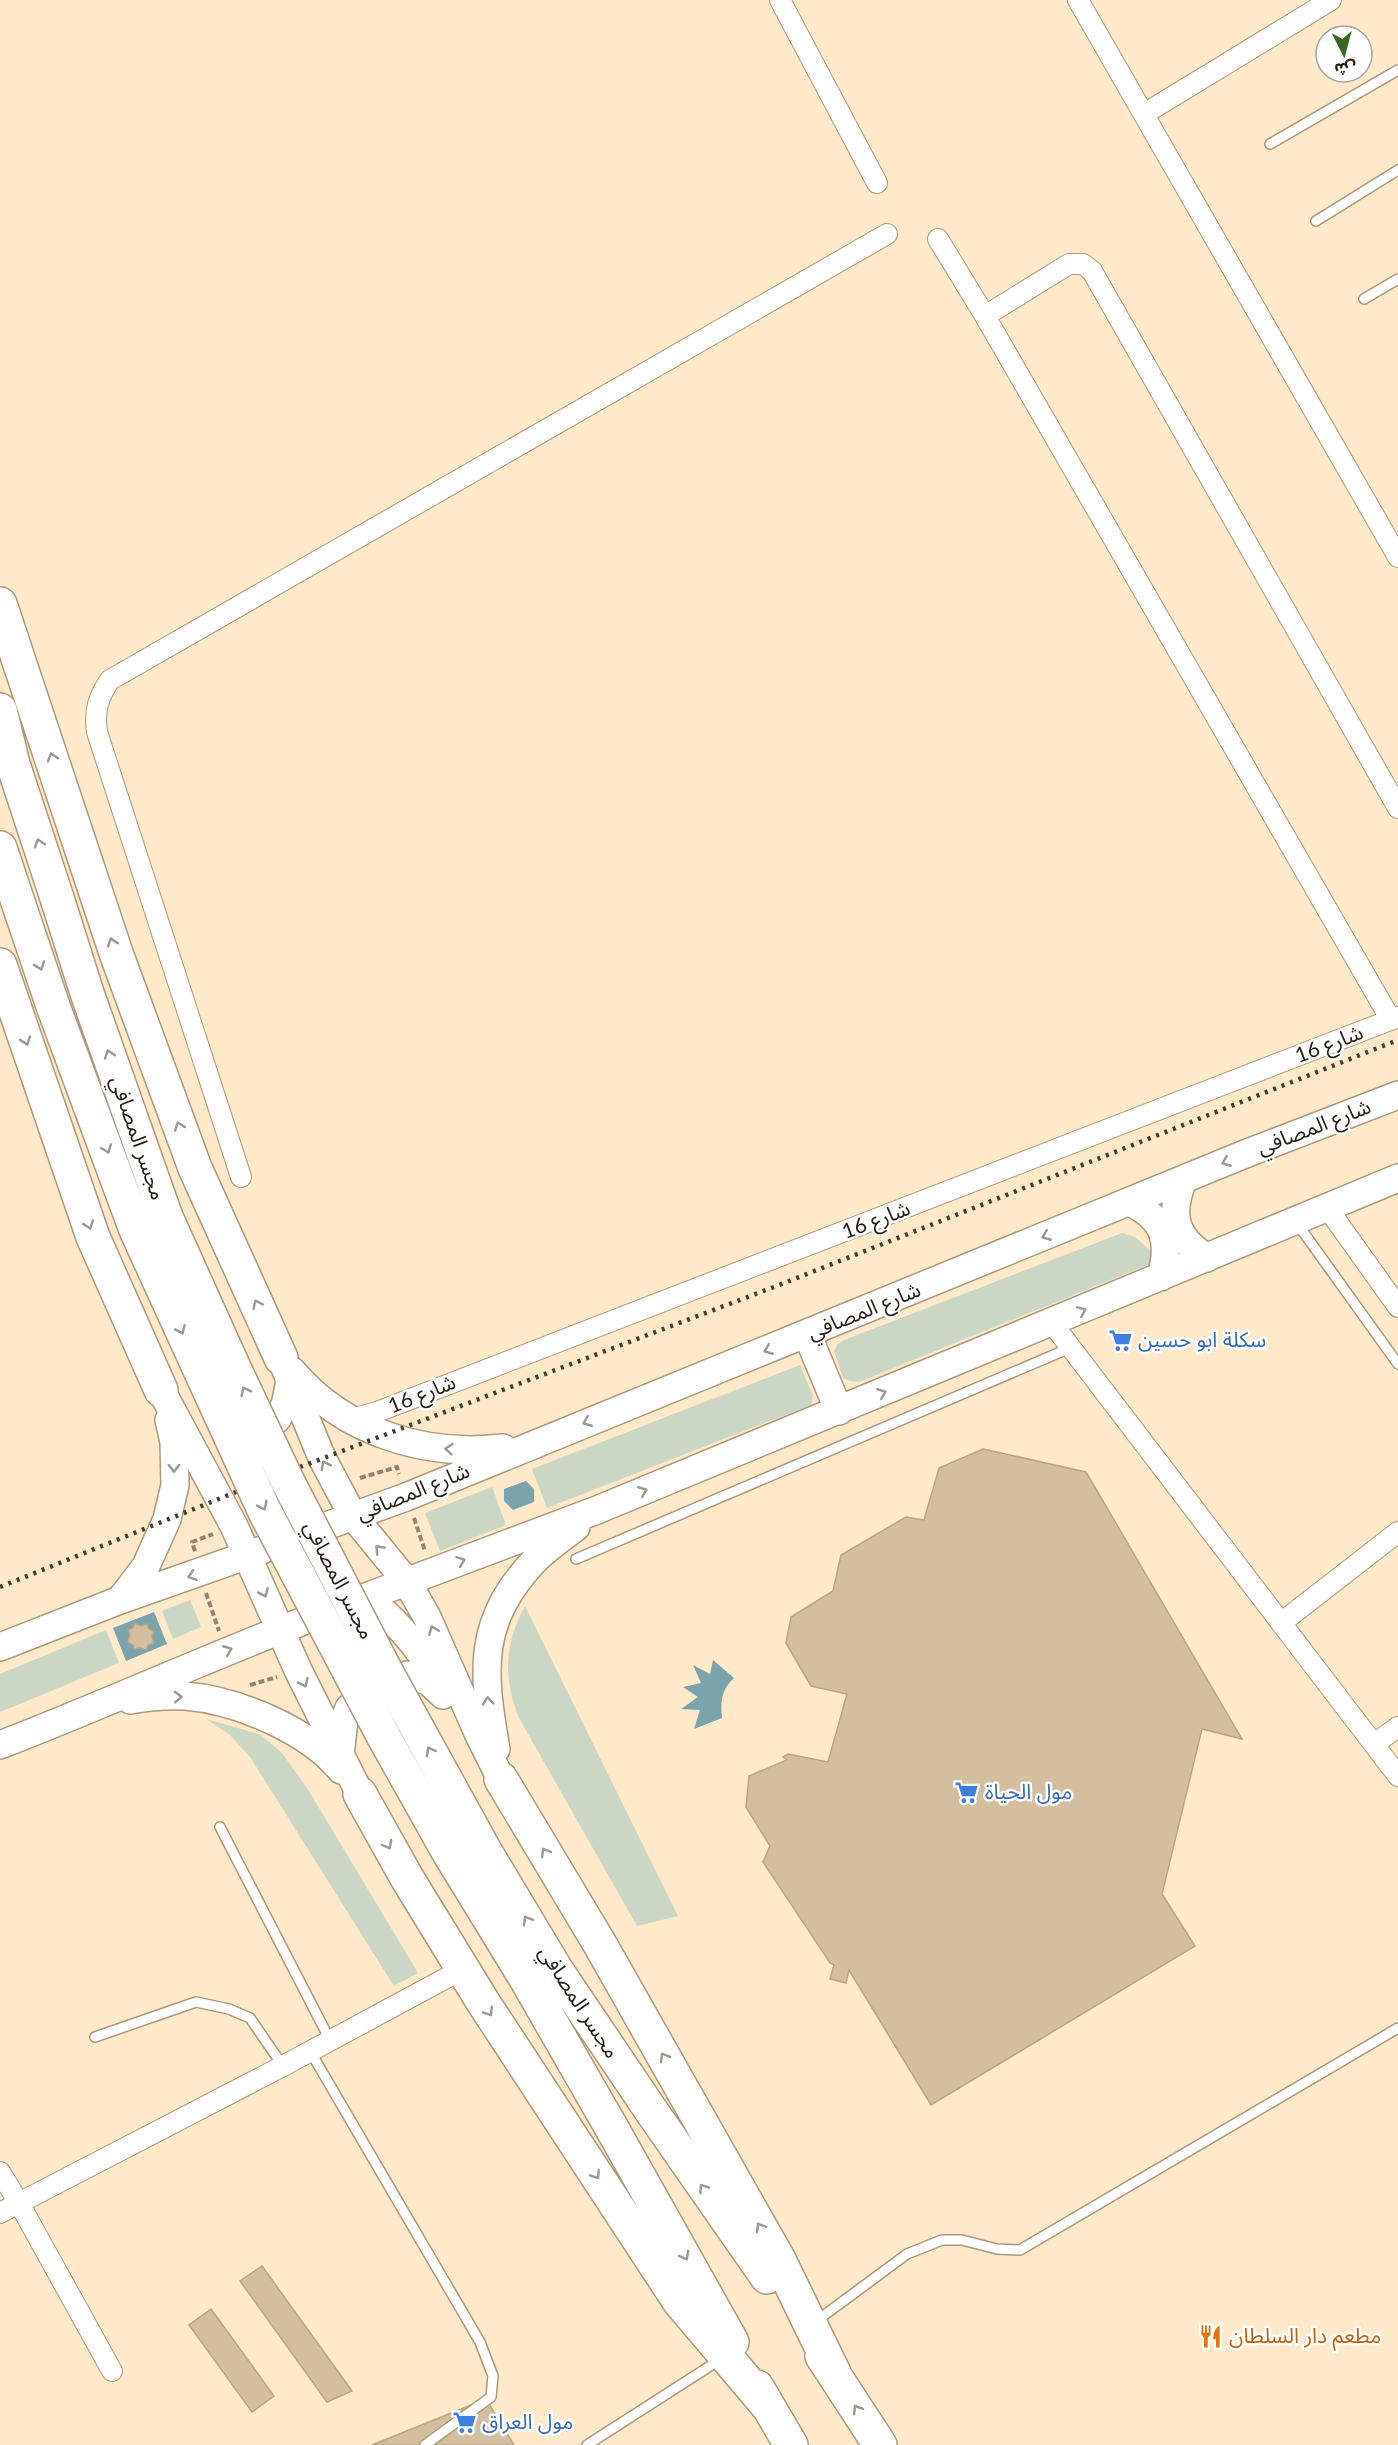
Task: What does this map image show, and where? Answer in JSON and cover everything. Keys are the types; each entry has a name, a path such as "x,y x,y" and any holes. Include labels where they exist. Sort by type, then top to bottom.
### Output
{"highway":[{"path":"0,604 116,953 190,1158 286,1369"},
{"name":"مجسر المصافي","path":"0,710 14,764 87,993 166,1217 288,1482 383,1665 486,1851 557,1971 834,2373"},
{"name":"مجسر المصافي","path":"0,849 53,1006 136,1230 265,1512 385,1739 614,2132 767,2405"},
{"path":"0,965 93,1237 168,1403"},
{"path":"501,1779 612,1966 778,2260 834,2373 880,2445"},
{"path":"360,1794 463,1969 679,2301 767,2405 791,2445"}],"main road":[{"name":"شارع المصافي","path":"341,1520 406,1497 528,1445 1398,1095"},
{"path":"478,1735 420,1650 398,1625 366,1597 597,1510 1328,1209 1398,1178"},
{"path":"1183,1180 1176,1197 1174,1212 1177,1226 1183,1239 1207,1258"},
{"path":"1130,1202 1144,1209 1163,1231 1166,1259 1161,1277"},
{"path":"807,1334 839,1411"},
{"path":"277,1419 285,1405 286,1369"},
{"path":"286,1369 326,1406 373,1431 423,1446 476,1451 528,1445"},
{"path":"286,1369 322,1458 341,1520 407,1582 427,1617 478,1735 501,1779"},
{"path":"168,1403 202,1437 210,1439"},
{"path":"168,1403 234,1526 260,1555 291,1626 340,1755 360,1794"},
{"path":"120,1600 147,1566 167,1519 174,1485 174,1442 168,1403"},
{"path":"501,1779 488,1705 486,1670 486,1658 494,1624 509,1590 538,1557 597,1510"},
{"path":"0,1647 120,1600 260,1555"},
{"path":"0,1745 291,1626"},
{"path":"407,1675 428,1681 460,1710"},
{"path":"80,1714 132,1699 186,1696 235,1706 297,1734 330,1758 360,1794"},
{"path":"340,1755 344,1720 349,1708"}],"street":[{"path":"780,0 877,183"},
{"path":"1078,0 1398,557"},
{"path":"1144,114 1331,0"},
{"path":"242,1177 97,732 96,706 101,693 110,680 887,234"},
{"path":"938,239 1395,1018"},
{"path":"985,316 1069,264 1083,264 1092,271 1398,808"},
{"name":"شارع 16","path":"352,1419 377,1412 1395,1018"},
{"path":"1328,1209 1398,1307"},
{"path":"1052,1323 1398,1776"},
{"path":"1281,1623 1398,1532"},
{"path":"1374,1744 1398,1727"},
{"path":"0,2213 283,2066 463,1969"},
{"path":"0,2172 112,2371"}],"lane":[{"path":"1270,144 1398,70"},
{"path":"1316,221 1398,170"},
{"path":"1364,299 1398,279"},
{"path":"1296,1222 1398,1364"},
{"path":"576,1559 1070,1348"},
{"path":"220,1827 330,2040"},
{"path":"95,2037 196,2002 229,2009 250,2018 283,2066"},
{"path":"810,2325 908,2254 942,2240 962,2240 997,2249 1020,2250 1398,2028"},
{"path":"310,2051 480,2342 493,2376 491,2397 425,2445"},
{"path":"587,2445 725,2356"}],"path":[{"path":"226,1651 192,1542 234,1526"}],"green space":[{"path":"1122,1233 1135,1237 1150,1250 1150,1264 859,1382 843,1378 834,1351 844,1340"},
{"path":"800,1365 813,1396 811,1405 547,1508 532,1469"},
{"path":"492,1487 506,1525 440,1551 425,1513"},
{"path":"190,1600 201,1627 173,1639 162,1611"},
{"path":"525,1606 678,1916 637,1926 519,1718 510,1689 508,1661 513,1634"},
{"path":"106,1630 119,1663 0,1712 0,1674"},
{"path":"206,1719 260,1734 282,1753 307,1788 418,1973 394,1986 250,1757 230,1735"}],"water":[{"path":"526,1481 534,1489 534,1502 513,1510 504,1501 504,1489"},
{"path":"154,1612 167,1644 126,1661 113,1628"},
{"path":"713,1660 734,1678 727,1686 723,1696 722,1718 694,1729 700,1710 681,1709 698,1697 683,1687 701,1683 693,1665 710,1674"}],"building":[{"name":"مول الحياة","path":"983,1449 1086,1472 1242,1739 1202,1729 1162,1894 1195,1946 931,2105 849,1970 846,1983 830,1979 834,1965 830,1963 763,1862 770,1846 746,1807 749,1776 787,1760 783,1757 788,1754 828,1762 847,1694 811,1686 786,1643 791,1617 833,1591 841,1555 906,1517 924,1520 939,1468"},
{"path":"135,1623 141,1626 147,1624 149,1629 154,1631 152,1636 154,1643 148,1645 146,1650 134,1649 133,1645 127,1642 130,1636 128,1630 133,1628"},
{"path":"262,2266 352,2391 327,2402 240,2281"},
{"path":"211,2309 274,2396 252,2412 189,2325"},
{"name":"مول العراق","path":"486,2399 514,2445 372,2445"}],"railway":[{"path":"300,1467 774,1287 1398,1040"},
{"path":"0,1587 236,1492"}],"place":[{"name":"سكلة ابو حسين","path":"1120,1340"},
{"name":"مول الحياة","path":"967,1792"},
{"name":"مطعم دار السلطان","path":"1211,2336"},
{"name":"مول العراق","path":"464,2422"}]}
